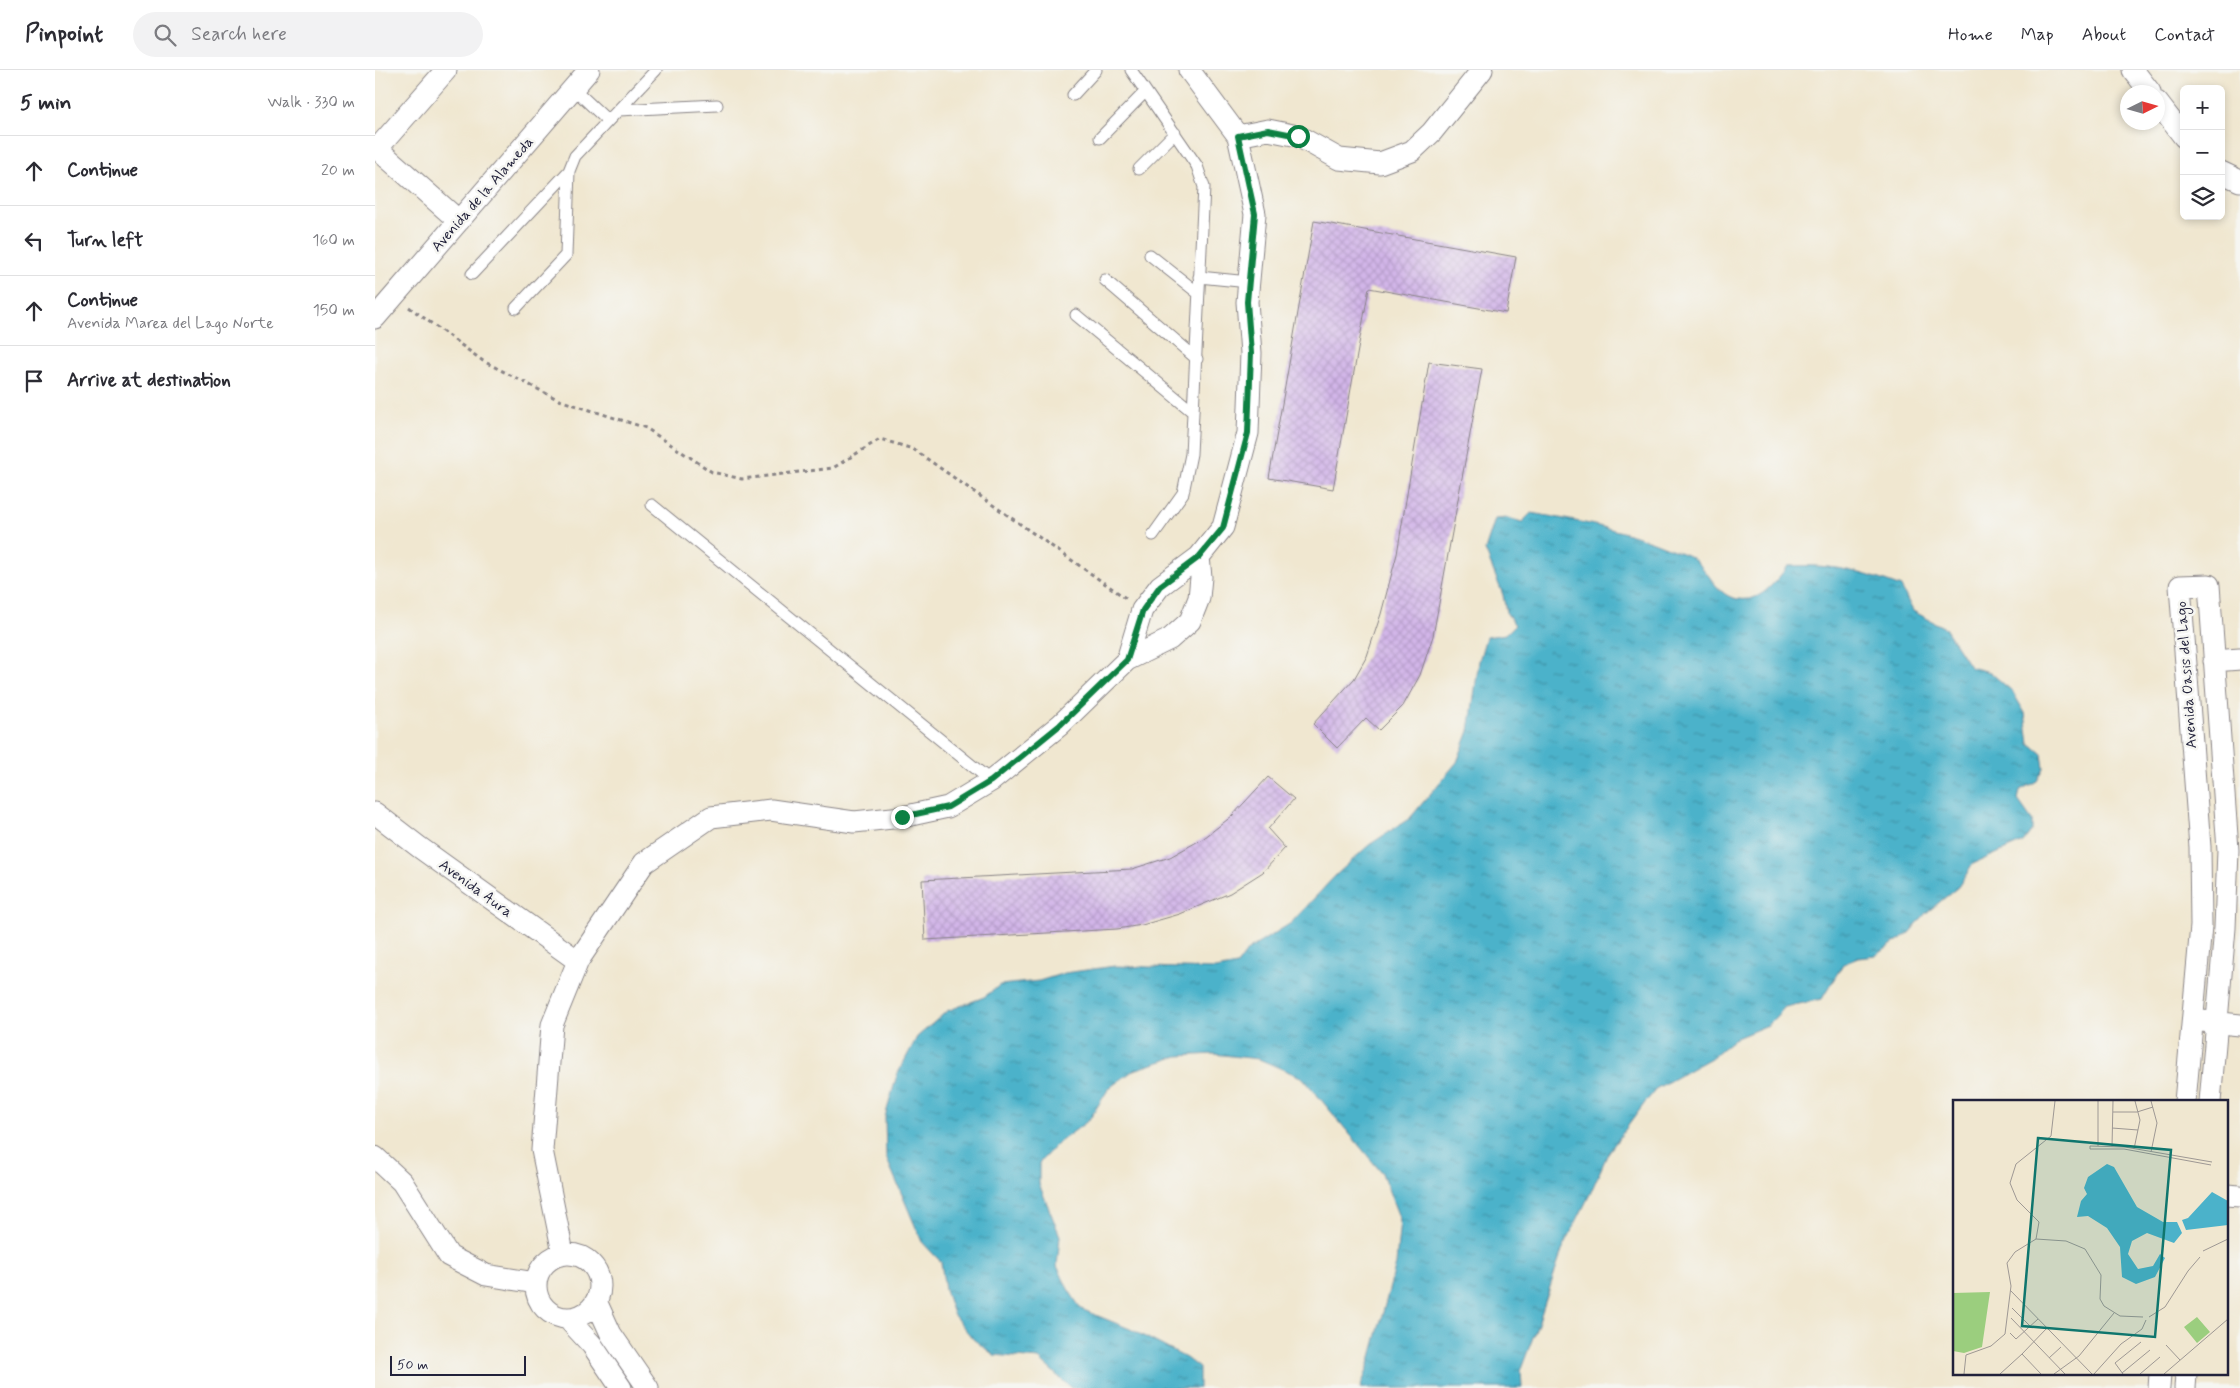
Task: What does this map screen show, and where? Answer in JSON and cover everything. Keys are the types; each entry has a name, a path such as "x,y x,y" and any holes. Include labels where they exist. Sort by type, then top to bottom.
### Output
{"street":[{"path":"446,70 376,148 459,221"},
{"name":"Avenida de la Alameda","path":"375,318 589,70"},
{"path":"1127,660 1143,610 1160,586 1199,557 1223,528 1248,433 1251,353 1247,302 1255,214 1238,136 1189,70"},
{"path":"1238,136 1268,130 1298,136 1339,159 1380,163 1411,151 1432,132 1482,70"},
{"path":"2133,70 2145,85"},
{"path":"2165,112 2180,132"},
{"path":"2225,174 2240,181"},
{"path":"563,1254 543,1150 552,1025 578,961 644,863 711,817 771,810 854,822 902,817 948,807 991,781 1060,725 1127,660 1170,639 1190,621 1199,598 1201,577 1199,557"},
{"name":"Avenida Oasis del Lago","path":"2185,1100 2201,926 2200,847 2179,586 2209,585 2214,661 2232,800 2225,928 2210,1100"},
{"path":"2214,661 2240,659"},
{"path":"2196,802 2232,800"},
{"name":"Avenida Aura","path":"375,813 578,961"},
{"path":"2192,1020 2240,1025"},
{"path":"375,1157 402,1182 449,1256 486,1274 536,1283"},
{"path":"2227,1195 2240,1196"},
{"path":"563,1254 583,1257 597,1272 600,1281 596,1301 584,1314 567,1318 557,1316 544,1307 537,1294 536,1283 538,1273 544,1264 553,1257 563,1254"},
{"path":"596,1301 611,1334 648,1388"},
{"path":"567,1318 592,1345 621,1388"}],"lane":[{"path":"516,308 566,255 569,171 575,156 656,70"},
{"path":"1073,95 1097,70"},
{"path":"1131,70 1197,166 1204,186 1191,454 1183,493 1153,535"},
{"path":"573,88 608,121"},
{"path":"1100,138 1145,92"},
{"path":"619,110 717,105"},
{"path":"1139,169 1175,133"},
{"path":"472,274 569,171"},
{"path":"1150,255 1198,293"},
{"path":"1199,277 1249,282"},
{"path":"1105,280 1197,359"},
{"path":"1076,315 1193,412"},
{"path":"653,505 991,781"}],"path":[{"path":"394,297 483,361 559,400 646,428 712,472 742,479 833,468 880,439 913,449 1143,610"}],"water":[{"path":"1531,513 1620,531 1685,554 1699,564 1722,591 1738,599 1754,598 1760,595 1771,586 1788,566 1819,566 1846,570 1901,587 1913,611 1945,628 1970,667 1990,672 2012,691 2025,713 2029,743 2042,754 2044,768 2037,781 2020,790 2018,800 2032,820 2032,830 2023,842 1973,864 1958,887 1925,914 1909,933 1875,956 1858,958 1843,964 1822,999 1785,1007 1768,1025 1734,1039 1711,1058 1657,1088 1608,1153 1562,1250 1521,1369 1522,1388 1360,1388 1368,1368 1396,1264 1400,1220 1382,1173 1303,1078 1259,1059 1214,1054 1178,1056 1134,1070 1109,1088 1089,1120 1057,1144 1039,1163 1039,1184 1060,1236 1057,1266 1068,1289 1081,1309 1130,1329 1186,1358 1199,1368 1199,1388 1071,1388 1039,1359 994,1355 973,1339 953,1314 945,1290 941,1262 922,1242 886,1157 885,1117 897,1075 917,1037 947,1011 984,997 1000,985 1039,981 1065,973 1115,966 1216,969 1237,965 1248,950 1291,923 1335,876 1369,845 1410,818 1457,762 1469,731 1479,661 1486,637 1506,634 1515,625 1506,612 1503,595 1485,550 1495,519 1508,518 1522,522"}],"building":[{"path":"1314,221 1516,257 1506,313 1369,288 1333,489 1269,478"},
{"path":"1429,362 1482,369 1433,636 1420,675 1403,706 1379,730 1366,718 1337,748 1313,724 1354,679 1367,656 1381,614 1397,554"},
{"path":"1268,777 1294,799 1268,829 1285,848 1263,872 1230,893 1180,914 1142,925 1117,929 925,940 922,880 1132,869 1170,857 1204,838 1232,816"}],"route":[{"path":"902,817 948,807 991,781 1060,725 1127,660 1143,610 1160,586 1199,557 1223,528 1248,433 1251,353 1247,302 1255,214 1238,136 1268,130 1298,136"}]}
